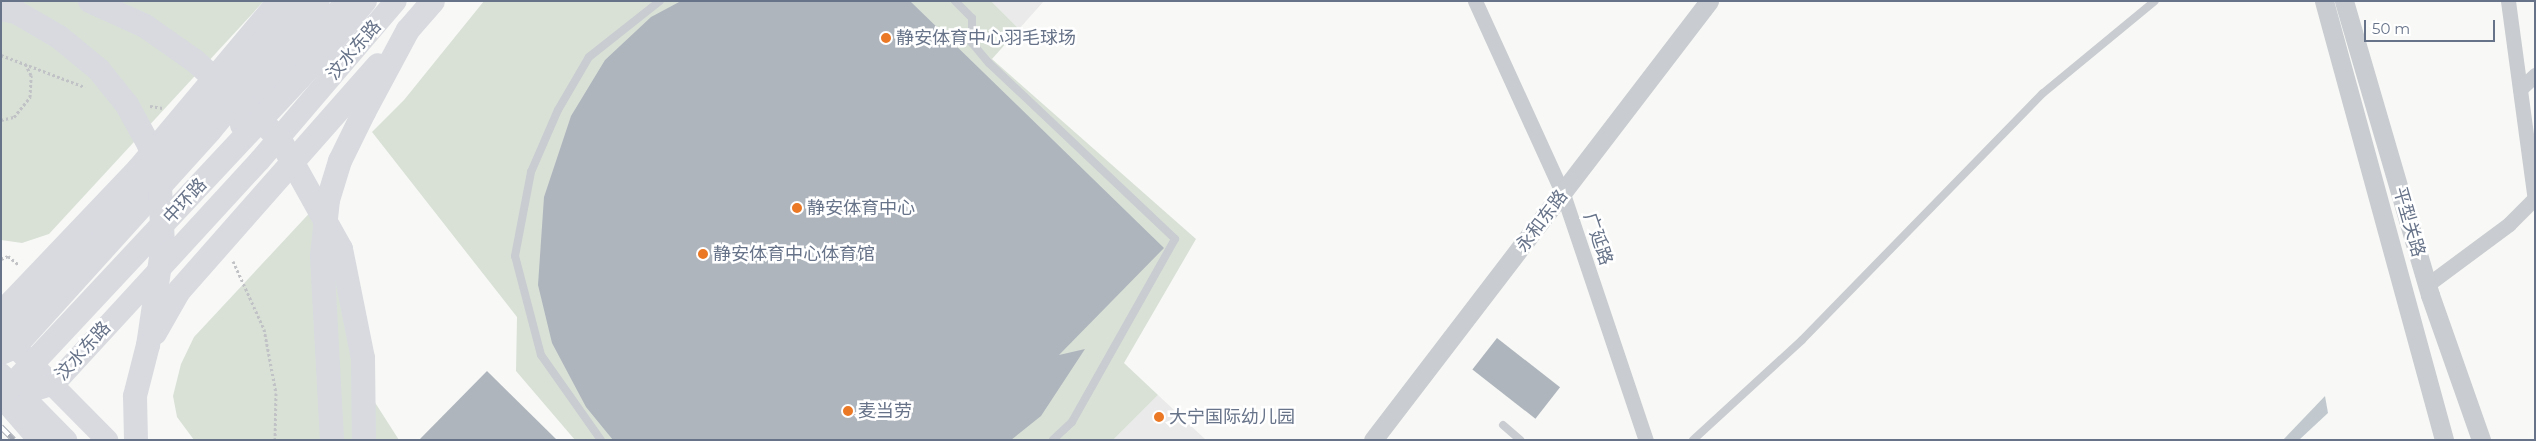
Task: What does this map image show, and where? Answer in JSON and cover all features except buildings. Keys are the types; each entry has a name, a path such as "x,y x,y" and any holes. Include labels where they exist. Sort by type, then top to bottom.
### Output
{"highway":[{"path":"90,1 145,26 195,61 279,138 340,249 363,358 364,440"},
{"path":"10,345 102,227 298,1"},
{"name":"中环路","path":"8,395 310,67 365,1"},
{"path":"148,345 179,291 432,1"},
{"path":"1,9 16,12 59,37 99,70 127,105 149,145 160,187 163,244 148,345 136,396 136,440"},
{"path":"332,440 322,256 328,200 340,161 408,30"},
{"path":"8,395 40,440"}],"main road":[{"path":"1,312 138,168 278,1"},
{"name":"汶水东路","path":"319,1 210,131 10,345 8,395 54,384 260,160 396,1"},
{"name":"汶水东路","path":"10,345 226,144 346,1"},
{"path":"10,345 54,384 107,440"},
{"path":"1,374 8,395 66,440"},
{"path":"1,416 8,395"}],"street":[{"name":"广延路","path":"1475,1 1563,194 1646,440"},
{"name":"永和东路","path":"1373,440 1709,1"},
{"name":"平型关路","path":"2324,1 2444,440"},
{"name":"平型关路","path":"2344,1 2427,285 2481,440"},
{"path":"2427,285 2509,224 2535,199 2508,1"},
{"path":"2520,89 2535,75"}],"lane":[{"path":"601,440 540,355 515,256 531,172 558,110 589,57 660,1"},
{"path":"955,1 972,18 972,43 988,63 1175,239 1072,422 1053,440"},
{"path":"1693,440 1802,340 2042,94 2154,1"},
{"path":"1503,425 1520,440"}],"path":[{"path":"1,120 14,117 30,97 31,75 25,63"},
{"path":"228,252 264,330 276,393 275,440"}],"shaded area":[{"path":"1,1 264,1 49,234 22,243 1,240"},
{"name":"静安体育中心","path":"484,1 991,1 1019,29 992,59 1196,239 1124,363 1158,395 1113,440 575,440 516,371 517,317 372,132 404,100"},
{"path":"991,1 1044,1 1019,29"},
{"path":"317,205 360,379 399,440 194,440 177,417 173,396 181,364 194,337"},
{"name":"大宁国际幼儿园","path":"1158,395 1206,440 1113,440"},
{"path":"2325,396 2328,413 2299,440 2283,440"}],"railway":[{"path":"1,427 14,440"}],"place":[{"name":"静安体育中心羽毛球场","path":"886,38"},
{"name":"静安体育中心","path":"797,208"},
{"name":"静安体育中心体育馆","path":"703,254"},
{"name":"麦当劳","path":"848,411"},
{"name":"大宁国际幼儿园","path":"1159,417"}]}
